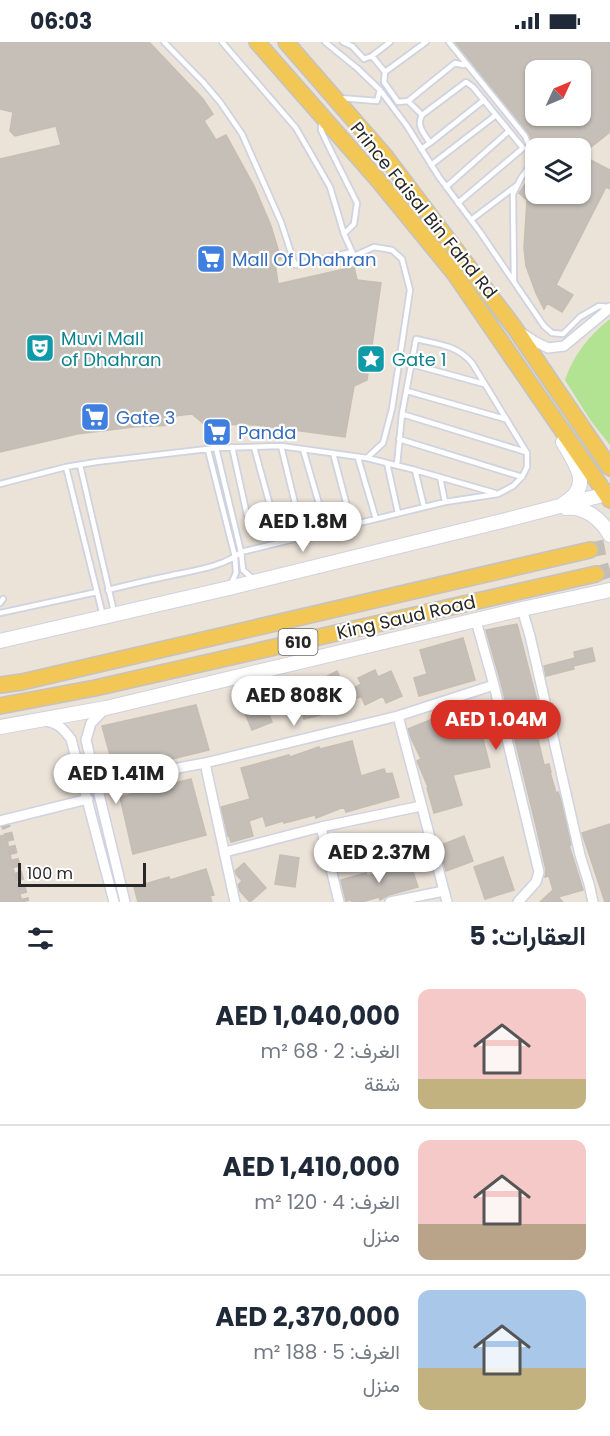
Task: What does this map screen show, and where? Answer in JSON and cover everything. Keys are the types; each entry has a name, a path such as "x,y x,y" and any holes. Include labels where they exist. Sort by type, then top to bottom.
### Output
{"main road":[{"name":"Prince Faisal Bin Fahd Rd","path":"257,42 378,180 454,273 609,496"},
{"name":"Prince Faisal Bin Fahd Rd","path":"286,42 385,156 514,327 610,468"},
{"path":"540,397 580,473 581,480 577,492 558,507"},
{"path":"577,419 610,454"},
{"path":"0,641 609,496"},
{"path":"541,512 580,509 598,519 610,535"},
{"name":"King Saud Road","path":"0,685 591,550"},
{"name":"King Saud Road","path":"0,706 95,688 596,574"},
{"path":"591,594 610,583"},
{"name":"King Saud Road","path":"0,727 106,708 610,590"},
{"path":"564,600 610,596"}],"street":[{"path":"514,327 548,348 564,346 610,308"},
{"path":"522,609 593,902"},
{"path":"476,621 494,685 539,872 536,882 518,902"},
{"path":"97,783 205,763 398,716 494,685"},
{"path":"106,708 92,723 86,740 125,902"},
{"path":"398,716 447,902"},
{"path":"40,721 53,722 61,726 70,739 114,902"},
{"path":"205,763 236,902"},
{"path":"0,821 87,799"},
{"path":"225,852 321,827 422,806"},
{"path":"321,827 339,902"},
{"path":"390,902 444,891"}],"lane":[{"path":"164,42 220,102 242,134 281,222 295,265 352,252"},
{"path":"222,42 296,128 330,187 344,234 354,256 374,247 392,250 402,259 410,291 392,409 383,443 367,458"},
{"path":"325,42 380,90 544,326 552,333 563,334 580,317 599,306 610,308"},
{"path":"343,42 351,43 363,58 372,56 390,42"},
{"path":"385,72 426,42"},
{"path":"449,42 525,136 532,153 529,167 513,194 514,281"},
{"path":"372,56 385,72 384,82 398,102 408,101 455,63 467,64"},
{"path":"430,143 420,127 422,115 466,82 473,87 523,148 458,203"},
{"path":"334,97 377,101 380,90"},
{"path":"421,149 484,100"},
{"path":"408,101 422,115"},
{"path":"320,114 321,129 357,203 354,224 344,234"},
{"path":"432,165 496,115"},
{"path":"446,187 509,131"},
{"path":"471,220 518,184"},
{"path":"108,590 195,571 235,557 241,552 303,536 445,502 498,494 513,486 522,477 527,467 527,453 472,363 464,354 440,344 403,339"},
{"path":"397,465 402,414 416,339"},
{"path":"411,364 484,384"},
{"path":"407,391 506,419"},
{"path":"402,414 527,453"},
{"path":"399,439 522,477"},
{"path":"0,484 80,465 216,448 280,446 367,458 498,494"},
{"path":"280,446 303,536"},
{"path":"232,447 247,515"},
{"path":"254,447 280,542"},
{"path":"216,448 241,552 243,570 255,581"},
{"path":"303,449 327,531"},
{"path":"208,450 235,557 236,573 229,588"},
{"path":"333,453 351,525"},
{"path":"358,458 376,519"},
{"path":"387,463 398,513"},
{"path":"80,465 108,590 109,616"},
{"path":"66,468 97,592 109,616"},
{"path":"415,470 424,507"},
{"path":"440,477 445,502"},
{"path":"0,613 97,592"}],"green space":[{"path":"610,319 610,445 591,421 565,380 572,363 583,347"}],"building":[{"path":"0,42 149,42 203,99 213,114 204,121 216,140 226,135 254,186 271,226 281,259 275,261 278,284 354,267 357,280 381,283 367,380 354,386 345,437 256,425 204,424 192,414 174,416 174,425 77,434 0,452 0,159 61,145 56,126 15,136 10,131 13,112 0,109"},
{"path":"455,42 610,42 610,132 591,147 591,138 530,138"},
{"path":"591,160 610,170 610,189 606,187 556,285 573,295 562,312 547,303 544,309 526,266 524,248 527,204 591,204"},
{"path":"525,184 525,198 519,193"},
{"path":"517,624 544,728 536,731 544,765 549,764 556,793 558,792 561,800 571,845 569,845 583,890 558,897 563,902 540,902 553,890 549,876 545,877 546,870 536,826 486,630"},
{"path":"463,638 475,680 419,696 414,678 427,674 420,650"},
{"path":"592,648 595,661 546,676 544,666 575,658 574,652"},
{"path":"375,670 378,677 391,671 402,696 386,703 383,696 365,705 361,696 320,715 304,719 297,691 320,685 318,681 337,671 347,692 361,684 358,678"},
{"path":"261,694 272,722 252,730 241,703"},
{"path":"196,705 209,750 115,773 102,726"},
{"path":"476,711 490,767 453,775 462,805 434,813 428,787 417,761 421,759 408,729 435,718 436,721"},
{"path":"352,741 361,776 384,769 386,774 392,773 399,797 346,812 344,807 316,818 315,815 266,826 263,816 249,821 253,836 231,842 221,807 250,799 241,768 289,755 290,757 319,747 320,749"},
{"path":"191,779 206,835 133,854 120,797"},
{"path":"610,824 610,902 605,902 582,833"},
{"path":"6,835 22,902 0,902 0,836"},
{"path":"464,836 473,861 446,871 439,846"},
{"path":"280,855 299,858 295,887 275,884"},
{"path":"503,857 514,890 485,899 474,867"},
{"path":"244,863 266,888 250,902 240,891 238,885 242,881 235,871"},
{"path":"410,863 418,887 389,895 380,900 379,897 362,902 346,901 341,880 366,873 367,876"},
{"path":"206,869 214,895 210,896 212,902 138,902 134,887 169,877 170,880"}],"tunnel":[{"path":"590,550 610,546"},
{"path":"596,574 610,570"},
{"path":"3,820 25,902"}],"place":[{"name":"Mall Of Dhahran","path":"211,259"},
{"name":"Muvi Mall of Dhahran","path":"40,348"},
{"name":"Gate 1","path":"371,359"},
{"name":"Gate 3","path":"95,417"},
{"name":"Panda","path":"217,432"}]}
